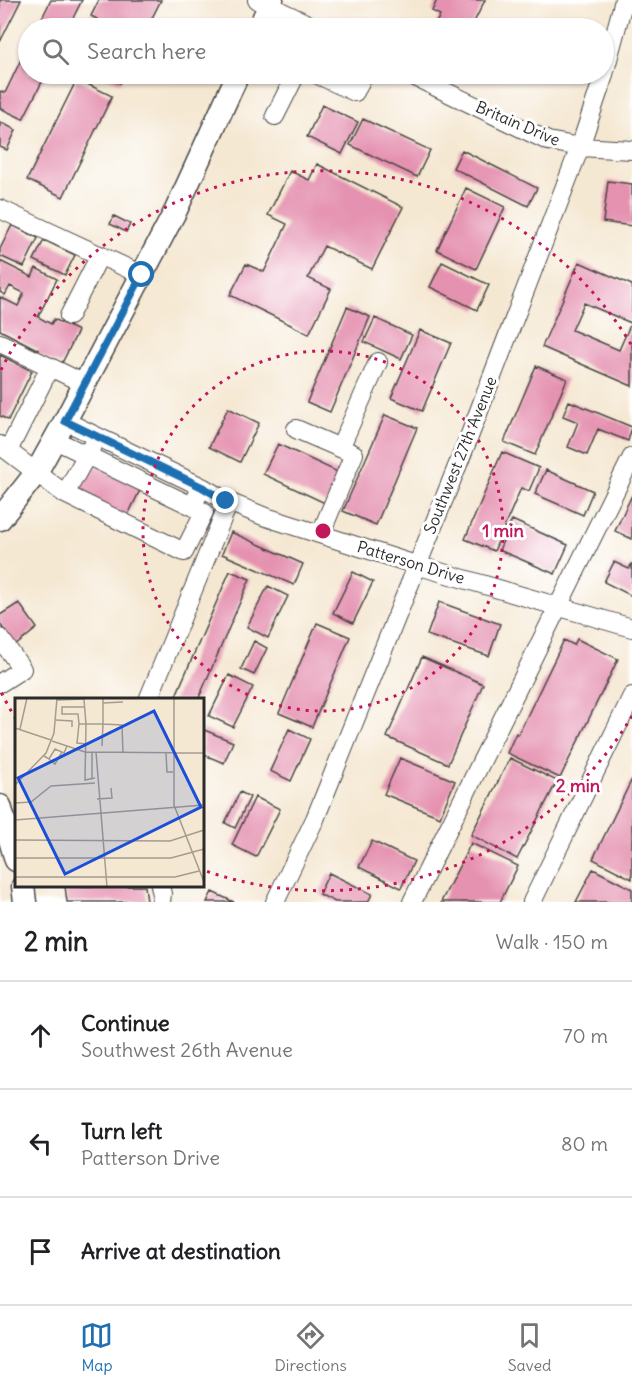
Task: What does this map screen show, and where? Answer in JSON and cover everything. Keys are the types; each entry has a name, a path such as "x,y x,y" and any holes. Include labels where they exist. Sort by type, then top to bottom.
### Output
{"main road":[{"path":"262,18 266,2"},
{"path":"0,519 36,473 60,431 176,210 233,84"},
{"path":"0,806 15,857"},
{"path":"23,887 25,902"}],"street":[{"name":"Southwest 27th Avenue","path":"614,37 624,0"},
{"path":"266,2 297,18"},
{"path":"275,116 291,84"},
{"path":"338,84 355,92 359,84"},
{"name":"Britain Drive","path":"430,84 548,141 580,147 632,150"},
{"name":"Southwest 27th Avenue","path":"275,902 315,819 469,437 580,147 601,84"},
{"path":"0,209 142,275"},
{"path":"69,316 100,255"},
{"path":"0,343 85,384"},
{"path":"340,448 378,362"},
{"path":"50,368 2,447 65,494 184,552 204,512 88,455 60,431"},
{"path":"296,429 354,454 321,533"},
{"name":"Patterson Drive","path":"60,431 96,436 262,516 416,565 632,628"},
{"path":"65,494 88,455 96,436"},
{"path":"412,902 632,457"},
{"path":"159,489 169,471"},
{"path":"192,506 202,487"},
{"path":"148,698 229,502"},
{"path":"0,683 22,669 2,644"},
{"path":"532,902 632,696"},
{"path":"160,887 161,902"}],"building":[{"path":"0,0 21,0 0,42"},
{"path":"51,0 82,0 73,18 42,18"},
{"path":"99,0 161,0 152,18 95,18 91,16"},
{"path":"437,0 485,0 476,18 438,18 440,15 432,11"},
{"path":"18,66 18,84 41,84 23,119 0,108 0,91 5,93"},
{"path":"75,84 87,84 112,96 63,197 27,180"},
{"path":"322,105 358,122 342,154 307,137"},
{"path":"363,119 430,150 417,177 350,145"},
{"path":"0,122 16,130 7,150 0,147"},
{"path":"462,150 537,188 528,206 453,168"},
{"path":"317,164 403,207 372,269 324,246 308,278 331,289 309,334 230,295 246,264 264,272 287,224 268,215 290,171 309,180"},
{"path":"608,181 632,184 632,226 603,222"},
{"path":"466,188 505,207 476,269 437,250"},
{"path":"114,216 130,224 126,232 110,224"},
{"path":"12,225 38,238 24,267 0,256 0,249"},
{"path":"44,240 75,255 65,275 34,260"},
{"path":"0,261 32,277 36,268 57,279 38,317 51,324 54,319 78,331 61,365 37,354 39,350 0,330 0,297 18,306 24,293 10,286 5,295 0,292"},
{"path":"442,262 489,285 477,310 430,287"},
{"path":"579,262 632,285 632,386 542,347","holes":["584,303 631,323 619,350 572,330"]},
{"path":"347,307 370,317 330,412 307,402"},
{"path":"375,318 412,335 401,359 364,342"},
{"path":"420,330 451,343 422,411 391,398"},
{"path":"0,355 32,371 8,420 0,416"},
{"path":"536,366 567,379 535,455 504,442"},
{"path":"569,401 632,427 628,441 598,429 587,455 568,447 578,422 563,416"},
{"path":"228,408 259,423 240,462 209,447"},
{"path":"385,415 417,428 376,525 343,511"},
{"path":"278,444 342,474 327,504 263,474"},
{"path":"502,452 539,468 529,491 521,488 494,551 465,539"},
{"path":"90,463 141,488 127,517 76,492"},
{"path":"546,470 593,491 583,515 535,494"},
{"path":"632,495 632,539 615,531"},
{"path":"512,520 568,545 555,574 499,550"},
{"path":"231,532 303,564 294,585 222,554"},
{"path":"614,562 629,569 632,563 632,596 604,582"},
{"path":"230,571 250,579 199,698 175,698"},
{"path":"353,572 373,582 353,623 333,613"},
{"path":"268,586 288,596 268,638 247,627"},
{"path":"439,602 500,624 489,656 427,635"},
{"path":"19,603 37,628 15,646 0,624 0,615"},
{"path":"317,623 350,637 312,727 279,713"},
{"path":"577,639 618,659 560,778 507,753 564,640 574,645"},
{"path":"254,641 267,648 254,675 241,669"},
{"path":"422,657 483,684 448,764 387,737"},
{"path":"229,675 253,687 233,727 209,716"},
{"path":"289,729 310,739 291,781 270,771"},
{"path":"204,730 233,742 224,763 204,755"},
{"path":"400,758 455,781 440,817 384,794"},
{"path":"510,758 557,781 517,859 471,835"},
{"path":"632,779 632,879 593,859"},
{"path":"240,792 250,797 235,828 225,823"},
{"path":"255,797 280,809 256,857 232,845"},
{"path":"372,841 414,861 401,888 359,867"},
{"path":"471,843 518,866 500,902 441,902"},
{"path":"593,869 632,889 632,902 576,902"},
{"path":"329,873 372,894 368,902 335,902 319,894"},
{"path":"65,887 145,887 147,902 67,902"},
{"path":"212,892 234,902 207,902"}],"route":[{"path":"142,275 65,421 202,487 226,501"}]}
